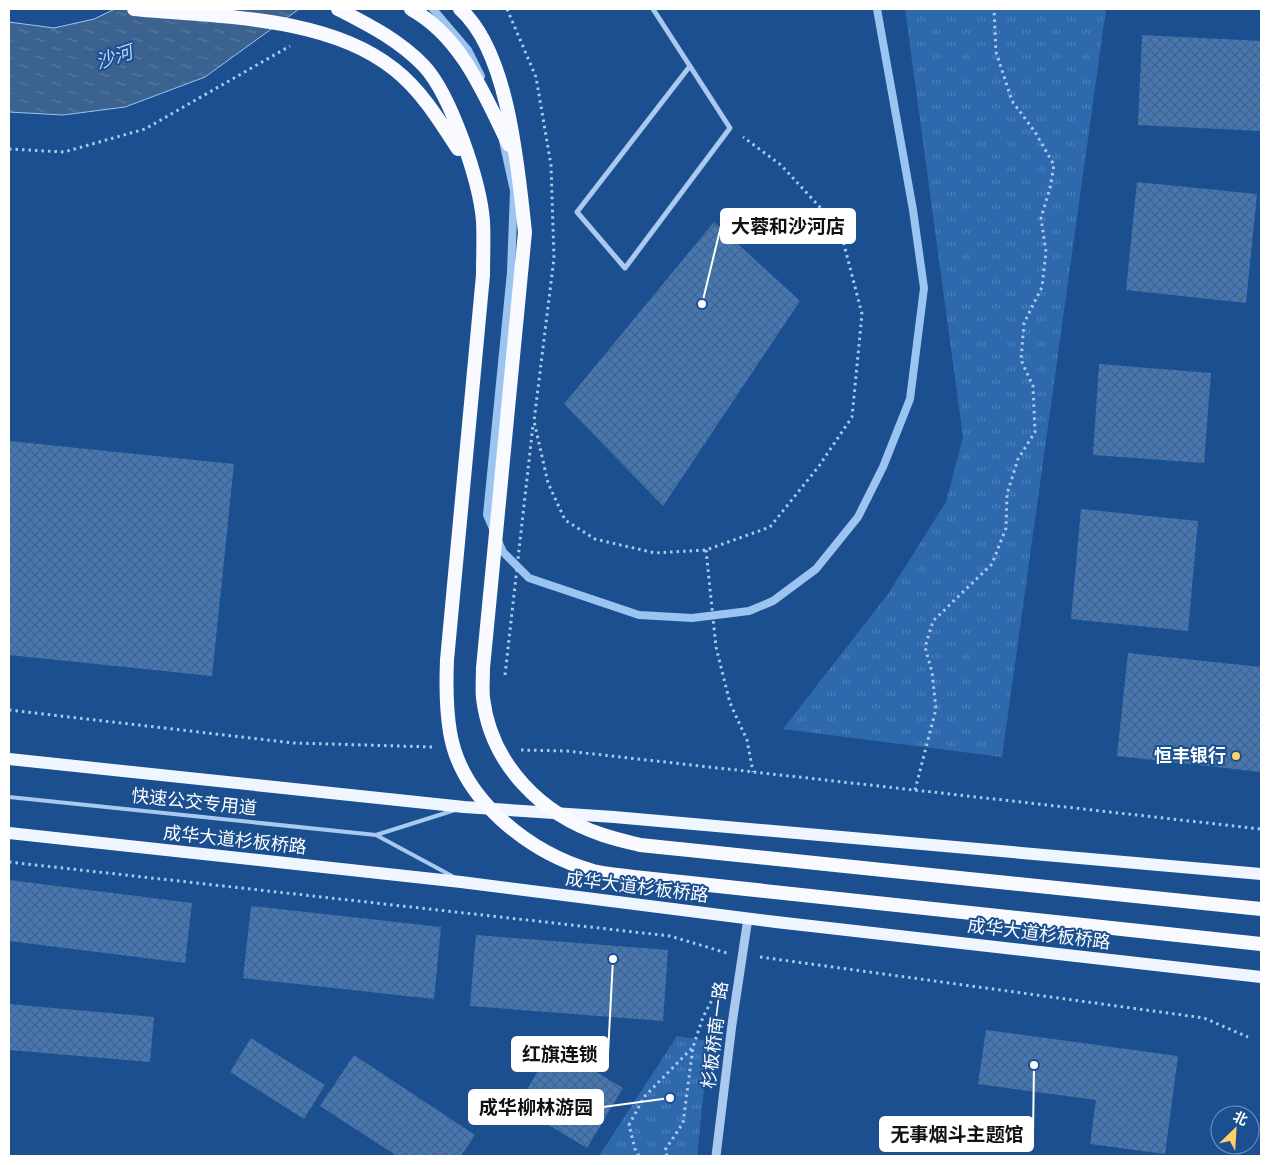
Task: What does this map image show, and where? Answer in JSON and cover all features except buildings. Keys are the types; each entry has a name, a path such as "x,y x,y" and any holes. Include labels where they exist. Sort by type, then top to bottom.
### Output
{"highway":[{"path":"134,9 286,25 326,35 365,50 395,69 420,94 472,170"},
{"path":"338,9 392,38 425,67 447,100 472,170 483,220 483,275 447,660 446,698 450,733 456,754 478,794 493,812 521,835 554,855 593,871 634,878 1261,944"},
{"path":"411,9 422,15 456,47 483,91 517,164"},
{"path":"460,9 473,20 502,82 517,164 525,232 483,668 483,698 491,733 505,762 521,784 541,802 569,820 603,835 640,845 1261,909"}],"main road":[{"path":"9,759 464,807 614,817 1261,874"},
{"name":"成华大道杉板桥路","path":"9,833 461,882 748,918 1261,977"}],"street":[{"path":"652,9 690,66 730,128 625,268 577,212 690,66"},
{"name":"杉板桥南一路","path":"716,1156 748,918"}],"lane":[{"name":"快速公交专用道","path":"9,797 376,835"},
{"path":"376,835 464,807"},
{"path":"376,835 461,882"}],"path":[{"path":"507,9 536,76 551,165 554,258 534,421 522,541 514,588"},
{"path":"915,790 936,709 932,672 925,647 933,621 992,564 1006,528 1007,494 1015,468 1018,459 1036,432 1034,386 1021,360 1024,323 1042,287 1046,252 1041,218 1054,166 1035,132 1012,101 996,52 994,9"},
{"path":"9,150 64,152 145,129 294,43"},
{"path":"534,421 548,483 565,520 595,539 655,553 706,550 770,528 819,466 852,416 862,314 840,229 781,166 730,128"},
{"path":"706,550 716,646 730,703 747,740 753,772"},
{"path":"9,710 294,743 443,747"},
{"path":"520,750 566,751 1261,829"},
{"path":"9,862 670,936 742,955 1204,1018 1248,1037"},
{"path":"725,961 726,952"},
{"path":"667,1156 665,1150 683,1123 693,1047 703,1017 719,987"},
{"path":"639,1156 630,1125 644,1097 693,1047"}],"green space":[{"path":"905,9 1106,9 1002,757 783,729 888,594 946,502 963,437"},
{"path":"677,1036 709,1041 697,1156 599,1156"}],"water":[{"name":"沙河","path":"115,9 299,9 205,77 125,107 63,115 9,112 9,22 54,28 94,19"}],"waterway":[{"path":"433,9 468,50 481,76"},
{"path":"498,541 503,552 529,578 639,615 692,618 749,611 773,601 816,569 858,517 883,467 910,399 924,288 913,210 877,9"},
{"path":"494,531 487,515 511,272 514,191 503,141"}],"place":[{"name":"大蓉和沙河店","path":"702,304"},
{"name":"恒丰银行","path":"1236,756"},
{"name":"红旗连锁","path":"613,959"},
{"name":"无事烟斗主题馆","path":"1034,1065"},
{"name":"成华柳林游园","path":"670,1098"}]}
